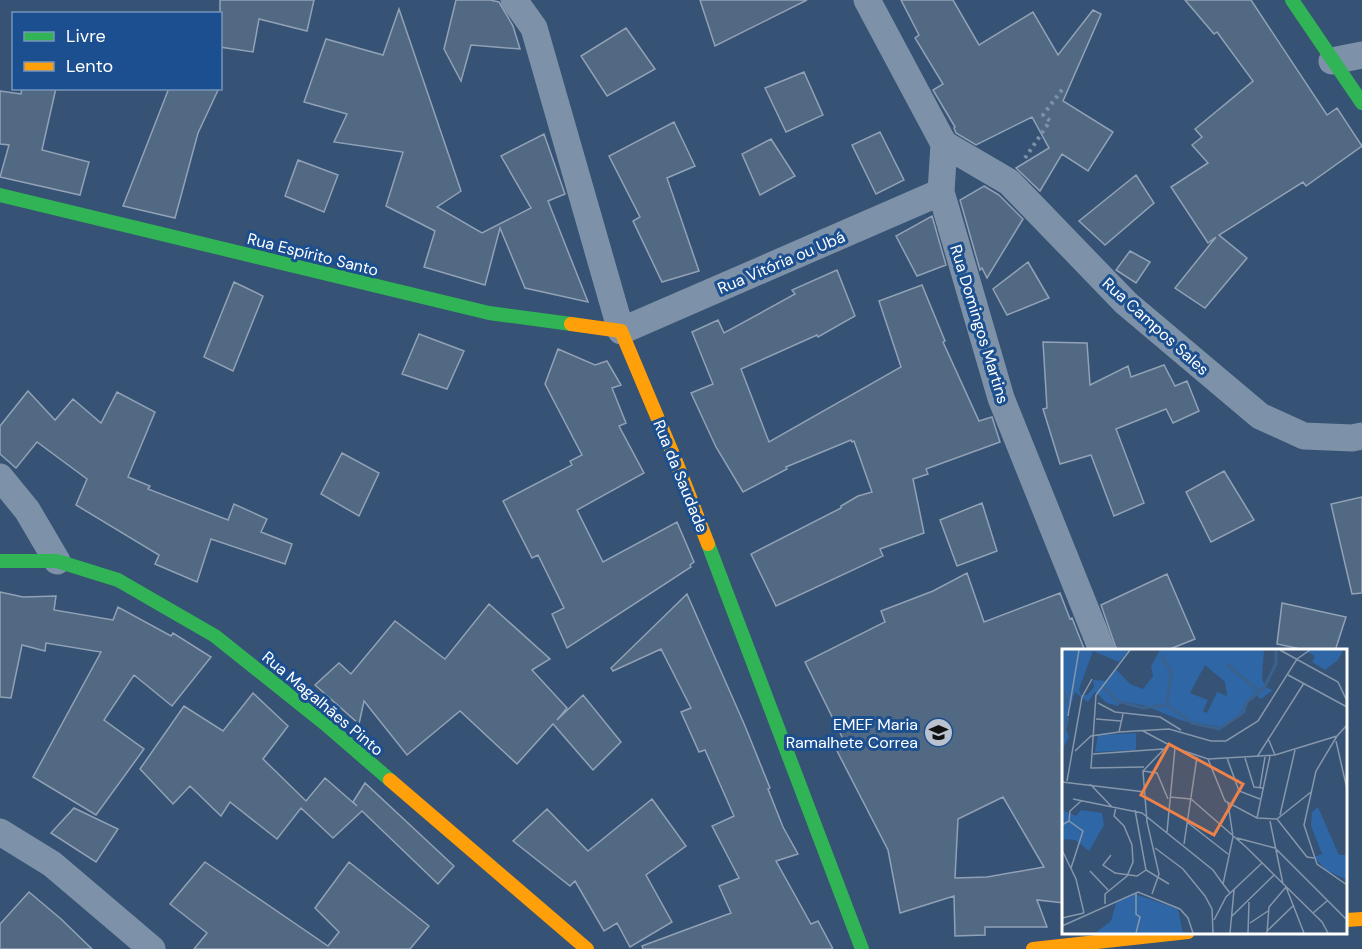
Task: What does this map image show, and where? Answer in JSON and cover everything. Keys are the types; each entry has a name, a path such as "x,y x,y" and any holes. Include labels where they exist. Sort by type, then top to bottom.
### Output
{"street":[{"name":"Rua da Saudade","path":"513,0 534,28 621,331 681,474 862,949"},
{"path":"867,0 944,144"},
{"path":"1292,0 1362,103"},
{"path":"1332,61 1362,55"},
{"name":"Rua Campos Sales","path":"944,144 1009,182 1126,303 1260,416 1304,436 1352,438 1362,436"},
{"name":"Rua Domingos Martins","path":"944,144 941,192 1001,398 1101,649"},
{"name":"Rua Vitória ou Ubá","path":"621,331 941,192"},
{"name":"Rua Espírito Santo","path":"0,195 489,313 621,331"},
{"path":"0,477 27,510 57,561"},
{"name":"Rua Magalhães Pinto","path":"0,561 57,561 118,580 214,636 324,723 587,949"},
{"path":"0,832 52,864 152,949"},
{"path":"1347,920 1362,919"},
{"path":"1033,949 1178,934"}],"path":[{"path":"1009,182 1050,121 1043,115 1064,87"}],"building":[{"path":"220,0 314,0 307,31 259,19 253,52 222,47 222,12 220,12"},
{"path":"456,0 499,2 513,26 520,49 471,45 461,81 444,49"},
{"path":"700,0 807,0 715,46"},
{"path":"901,0 953,0 979,45 1033,12 1058,55 1093,10 1101,14 1063,101 1113,132 1088,171 1062,154 1040,191 1016,168 1049,148 1032,117 976,145 956,133 955,127 933,90 943,84 915,38 919,35"},
{"path":"1185,0 1251,0 1327,115 1337,108 1362,146 1306,186 1303,182 1219,235 1247,258 1205,308 1175,288 1216,237 1208,243 1171,187 1208,163 1192,145 1202,137 1195,129 1253,81 1217,32 1214,34"},
{"path":"399,9 461,191 437,207 482,233 531,208 501,156 544,134 565,194 548,201 588,302 525,288 500,228 485,285 424,267 435,231 386,206 403,152 334,142 347,114 304,102 326,39 383,55"},
{"path":"626,28 655,69 607,96 581,56"},
{"path":"804,72 823,115 786,132 765,88"},
{"path":"22,90 56,90 42,150 89,162 80,195 0,177 9,145 0,144 0,91 21,94"},
{"path":"168,90 218,90 198,133 175,218 123,206"},
{"path":"674,122 695,166 667,178 699,271 662,282 633,221 640,217 609,156"},
{"path":"880,132 904,180 876,194 852,145"},
{"path":"771,139 795,176 760,195 742,154"},
{"path":"298,160 338,175 324,212 285,196"},
{"path":"1136,175 1154,203 1105,245 1079,221"},
{"path":"984,186 999,195 1023,219 987,278 982,268 980,270 960,200"},
{"path":"932,216 946,265 917,276 896,236"},
{"path":"1130,251 1150,262 1136,283 1116,270"},
{"path":"1028,262 1049,298 1007,315 993,289"},
{"path":"837,270 855,316 818,337 817,335 741,369 769,442 901,367 879,301 922,285 945,341 943,342 979,421 992,417 1000,442 926,469 928,474 913,479 924,533 880,549 883,556 776,606 751,554 841,508 858,496 872,492 854,441 851,440 786,467 787,469 743,492 716,447 691,393 713,384 692,332 718,320 724,333 795,294 792,290"},
{"path":"234,282 263,296 233,371 204,357"},
{"path":"419,334 464,351 447,389 402,374"},
{"path":"1043,342 1087,343 1090,385 1128,366 1131,377 1164,365 1175,386 1187,381 1199,411 1173,423 1166,409 1116,429 1144,503 1114,516 1091,455 1060,464 1043,409 1047,408"},
{"path":"558,349 595,365 607,361 621,385 612,388 626,423 619,426 644,473 577,510 603,562 677,522 694,562 690,565 691,567 567,648 552,614 564,608 538,555 532,558 503,501 572,465 570,461 582,455 545,384"},
{"path":"28,391 55,420 73,399 101,423 117,392 155,412 128,477 150,486 148,489 228,520 234,504 267,519 261,532 292,544 285,564 211,539 197,582 155,564 159,555 76,505 87,479 37,442 16,468 0,454 0,426"},
{"path":"342,453 379,473 359,516 321,494"},
{"path":"1224,471 1254,520 1211,542 1186,492"},
{"path":"1362,497 1362,593 1352,594 1331,504"},
{"path":"982,503 997,551 957,566 940,520"},
{"path":"967,573 984,622 1060,593 1084,649 1062,649 1062,903 1037,900 1047,927 985,927 985,935 955,936 954,896 900,913 888,850 837,751 847,747 805,662 885,622 881,611 933,591","holes":["1003,797 1044,867 987,877 955,878 958,819"]},
{"path":"1167,574 1195,639 1170,649 1116,649 1101,605"},
{"path":"0,592 23,597 56,596 54,610 113,620 118,607 171,636 173,633 211,657 172,706 134,675 104,720 144,749 96,815 33,777 101,652 46,643 45,651 22,645 11,698 0,697"},
{"path":"687,594 745,726 783,827 798,854 776,861 811,924 818,921 833,949 643,949 642,946 731,913 719,886 739,878 712,826 734,816 705,750 699,752 681,712 691,708 661,649 613,671 611,668"},
{"path":"1282,603 1346,617 1336,649 1301,649 1277,644"},
{"path":"489,604 550,659 532,670 567,708 557,720 583,695 621,742 593,770 553,724 517,764 460,711 407,755 364,701 359,724 315,685 339,663 351,674 395,621 445,659"},
{"path":"253,693 288,726 263,759 306,801 325,778 357,806 353,802 365,783 454,866 438,884 362,811 333,838 301,808 277,839 230,802 221,816 190,786 173,804 140,769 184,706 223,731"},
{"path":"652,799 686,846 646,875 672,922 630,947 617,923 604,931 575,881 570,886 513,841 547,809 588,851"},
{"path":"74,808 118,829 96,862 51,833"},
{"path":"205,862 328,946 339,932 315,908 349,862 429,926 410,949 194,949 207,933 170,904"},
{"path":"29,892 92,949 0,949 0,924"}],"traffic: fast":[{"path":"1292,0 1362,103"},
{"path":"0,195 489,313 571,324"},
{"path":"708,544 862,949"},
{"path":"0,561 57,561 118,580 215,636 324,723 390,780"}],"traffic: slow":[{"path":"571,324 621,331 708,544"},
{"path":"390,780 587,949"},
{"path":"1347,920 1362,919"},
{"path":"1033,949 1170,934"}],"place":[{"name":"EMEF Maria Ramalhete Correa","path":"939,733"}]}
